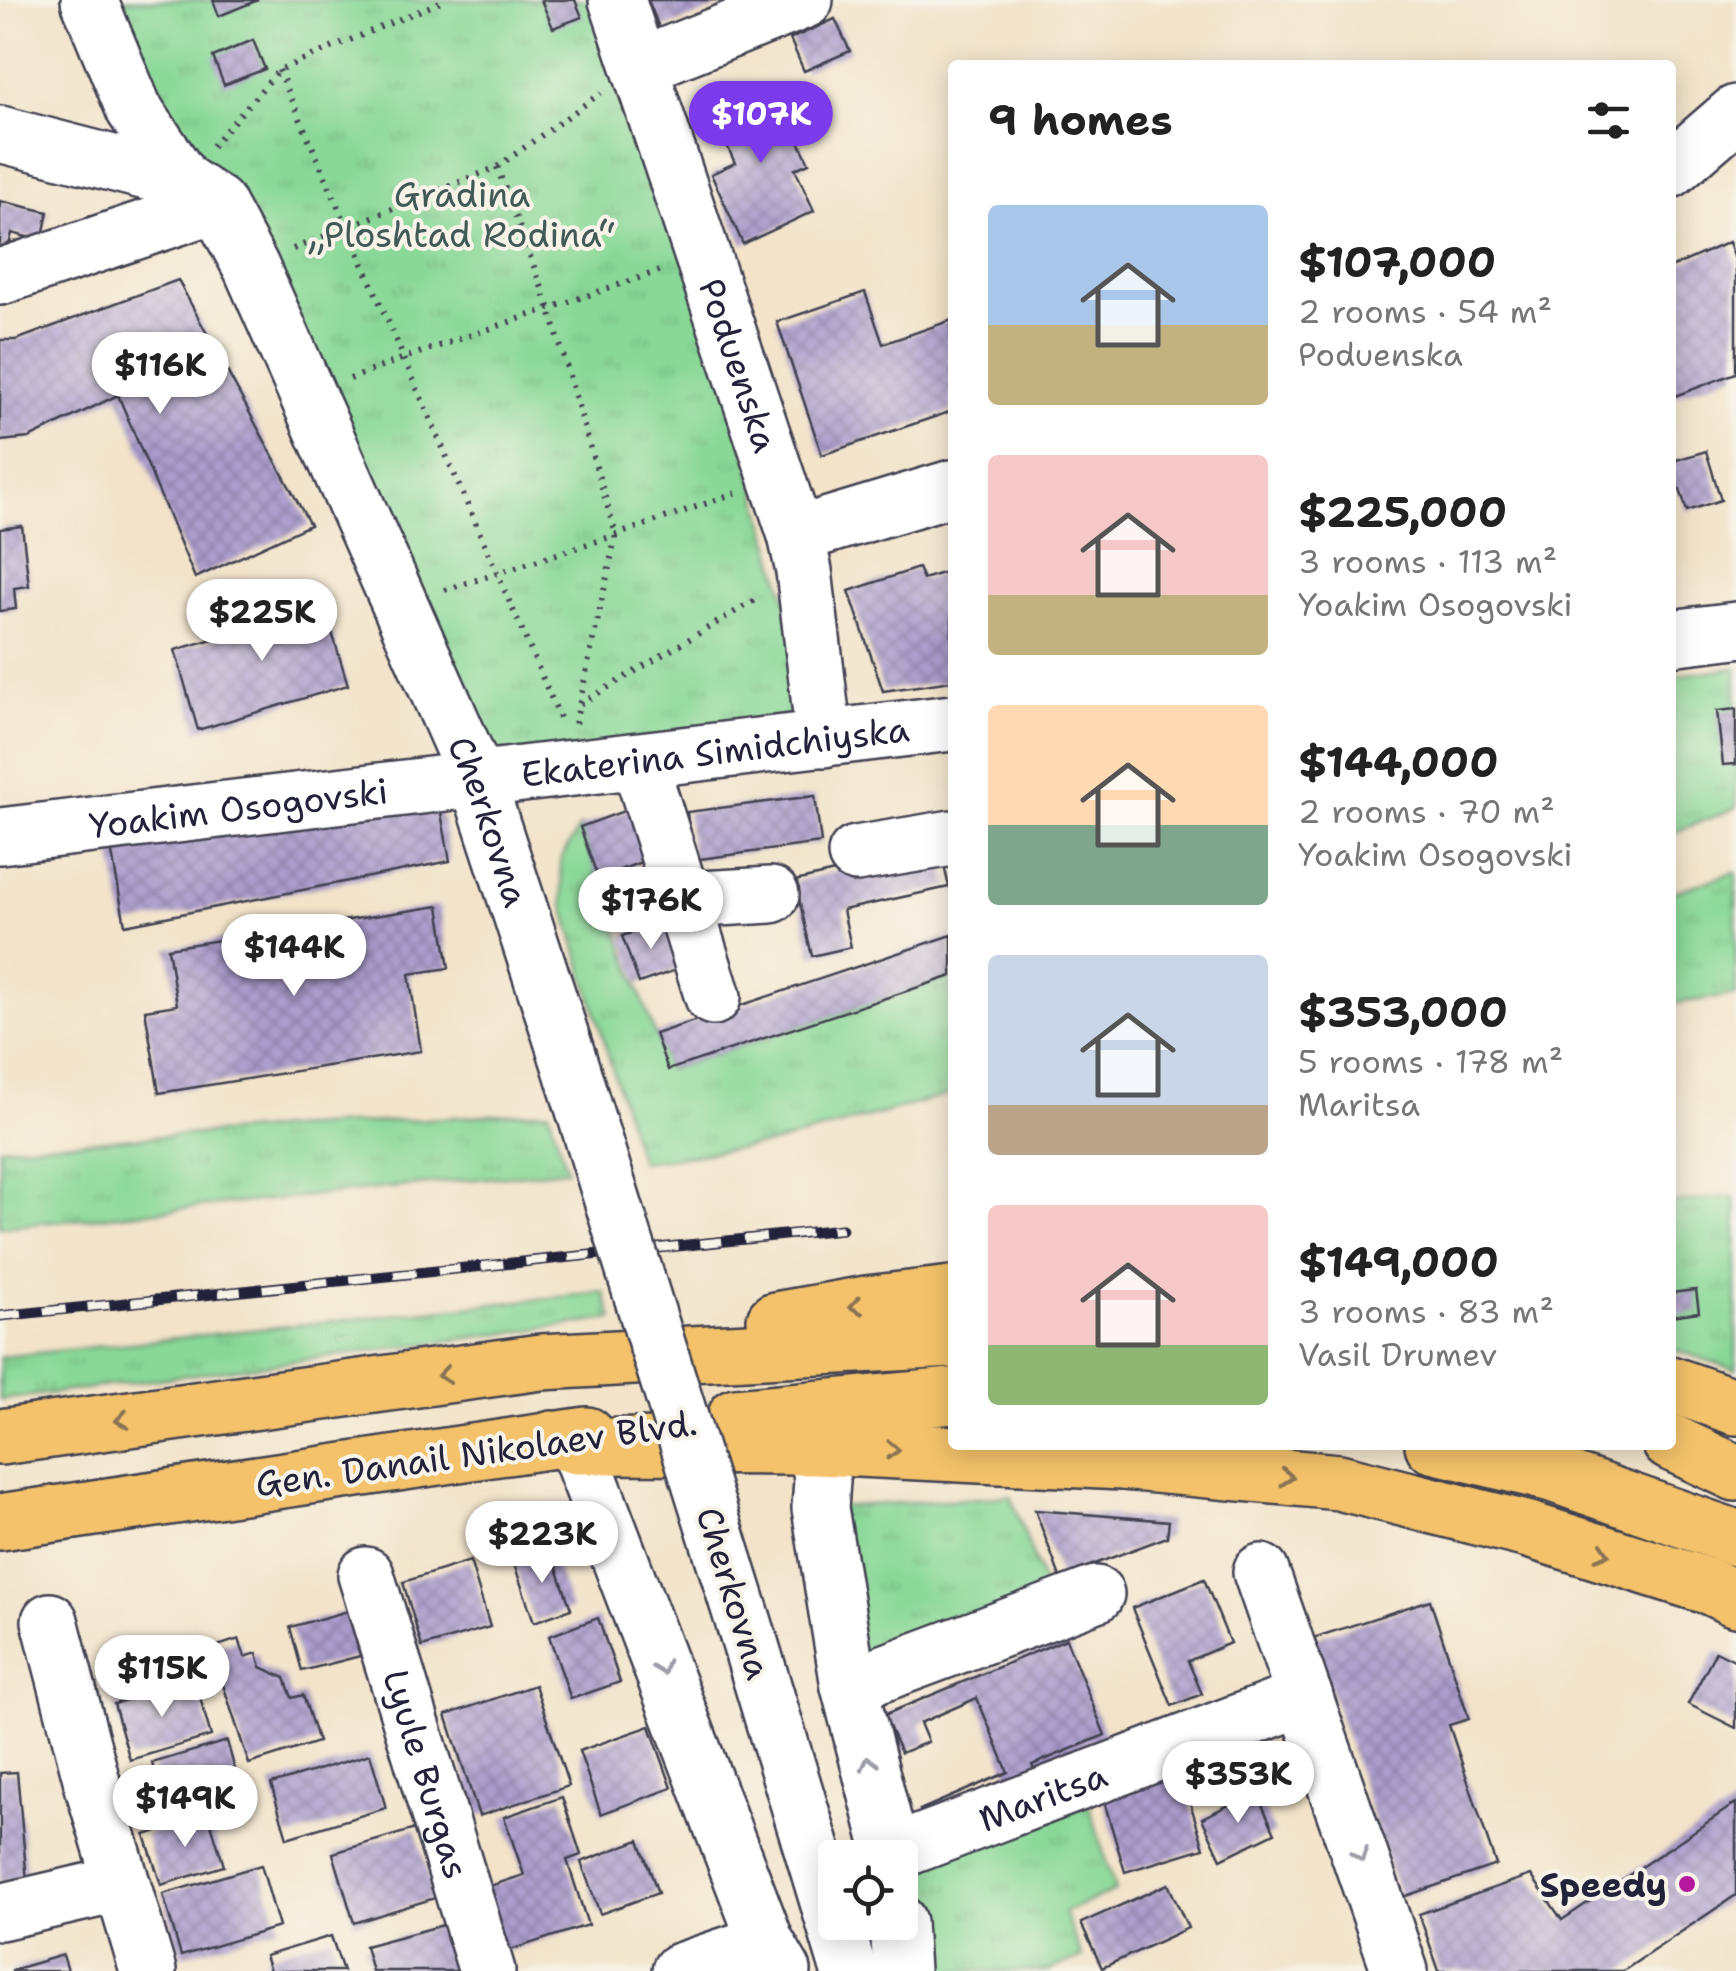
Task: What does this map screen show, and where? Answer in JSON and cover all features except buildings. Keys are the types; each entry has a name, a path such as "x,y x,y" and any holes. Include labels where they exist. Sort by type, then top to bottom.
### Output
{"main road":[{"path":"540,1362 866,1304 948,1294"},
{"name":"Gen. Danail Nikolaev Blvd.","path":"0,1438 540,1362 948,1340"},
{"path":"1676,1386 1736,1407"},
{"name":"Gen. Danail Nikolaev Blvd.","path":"0,1522 790,1410 948,1396"},
{"path":"565,1443 818,1447 1122,1462 1338,1482 1530,1530 1711,1587 1736,1599"},
{"path":"1676,1445 1736,1473"},
{"path":"1453,1450 1552,1474 1736,1538"}],"street":[{"name":"Cherkovna","path":"89,0 134,109 199,192 250,267 477,779 567,1055 849,1971"},
{"name":"Poduenska","path":"617,0 800,553 824,738"},
{"path":"640,66 805,0"},
{"path":"1676,165 1736,113"},
{"path":"0,134 199,192"},
{"path":"0,277 199,192"},
{"path":"800,553 948,490"},
{"path":"1676,637 1736,630"},
{"name":"Ekaterina Simidchiyska","path":"477,779 569,757 639,760 948,723"},
{"path":"639,760 713,996"},
{"name":"Yoakim Osogovski","path":"0,836 477,779"},
{"path":"856,854 948,839"},
{"path":"682,900 770,894"},
{"path":"565,1443 775,1956 680,1971"},
{"path":"818,1447 820,1508 849,1686 889,1840"},
{"path":"1262,1572 1400,1971"},
{"name":"Lyule Burgas","path":"366,1575 487,1971"},
{"path":"849,1686 1096,1594"},
{"path":"50,1621 148,1971"},
{"name":"Maritsa","path":"918,1845 1305,1697"},
{"path":"0,1912 121,1884"},
{"path":"899,1940 901,1971"}],"path":[{"path":"199,192 279,70 445,0"},
{"path":"250,267 497,167 640,66"},
{"path":"279,70 497,572 569,757"},
{"path":"497,167 549,308 616,535 569,757"},
{"path":"307,396 404,358 701,256"},
{"path":"399,605 775,479"},
{"path":"580,704 800,553"}],"green space":[{"name":"Gradina „Ploshtad Rodina“","path":"114,0 617,0 640,66 824,739 477,779 182,181"},
{"path":"1736,668 1736,808 1676,832 1676,675"},
{"path":"580,827 668,1070 948,977 948,1095 772,1144 640,1162 563,903 560,860"},
{"path":"1736,872 1736,995 1676,1003 1676,891"},
{"path":"549,1111 567,1170 0,1227 0,1147"},
{"path":"1733,1196 1736,1370 1676,1350 1676,1202"},
{"path":"604,1292 613,1319 0,1400 0,1357"},
{"path":"1011,1496 1052,1610 849,1686 820,1508"},
{"path":"1089,1804 1115,1891 1064,1912 1082,1957 1047,1971 942,1971 918,1867"}],"railway":[{"path":"0,1316 842,1229"}],"place":[{"name":"Speedy","path":"1687,1884"}]}
